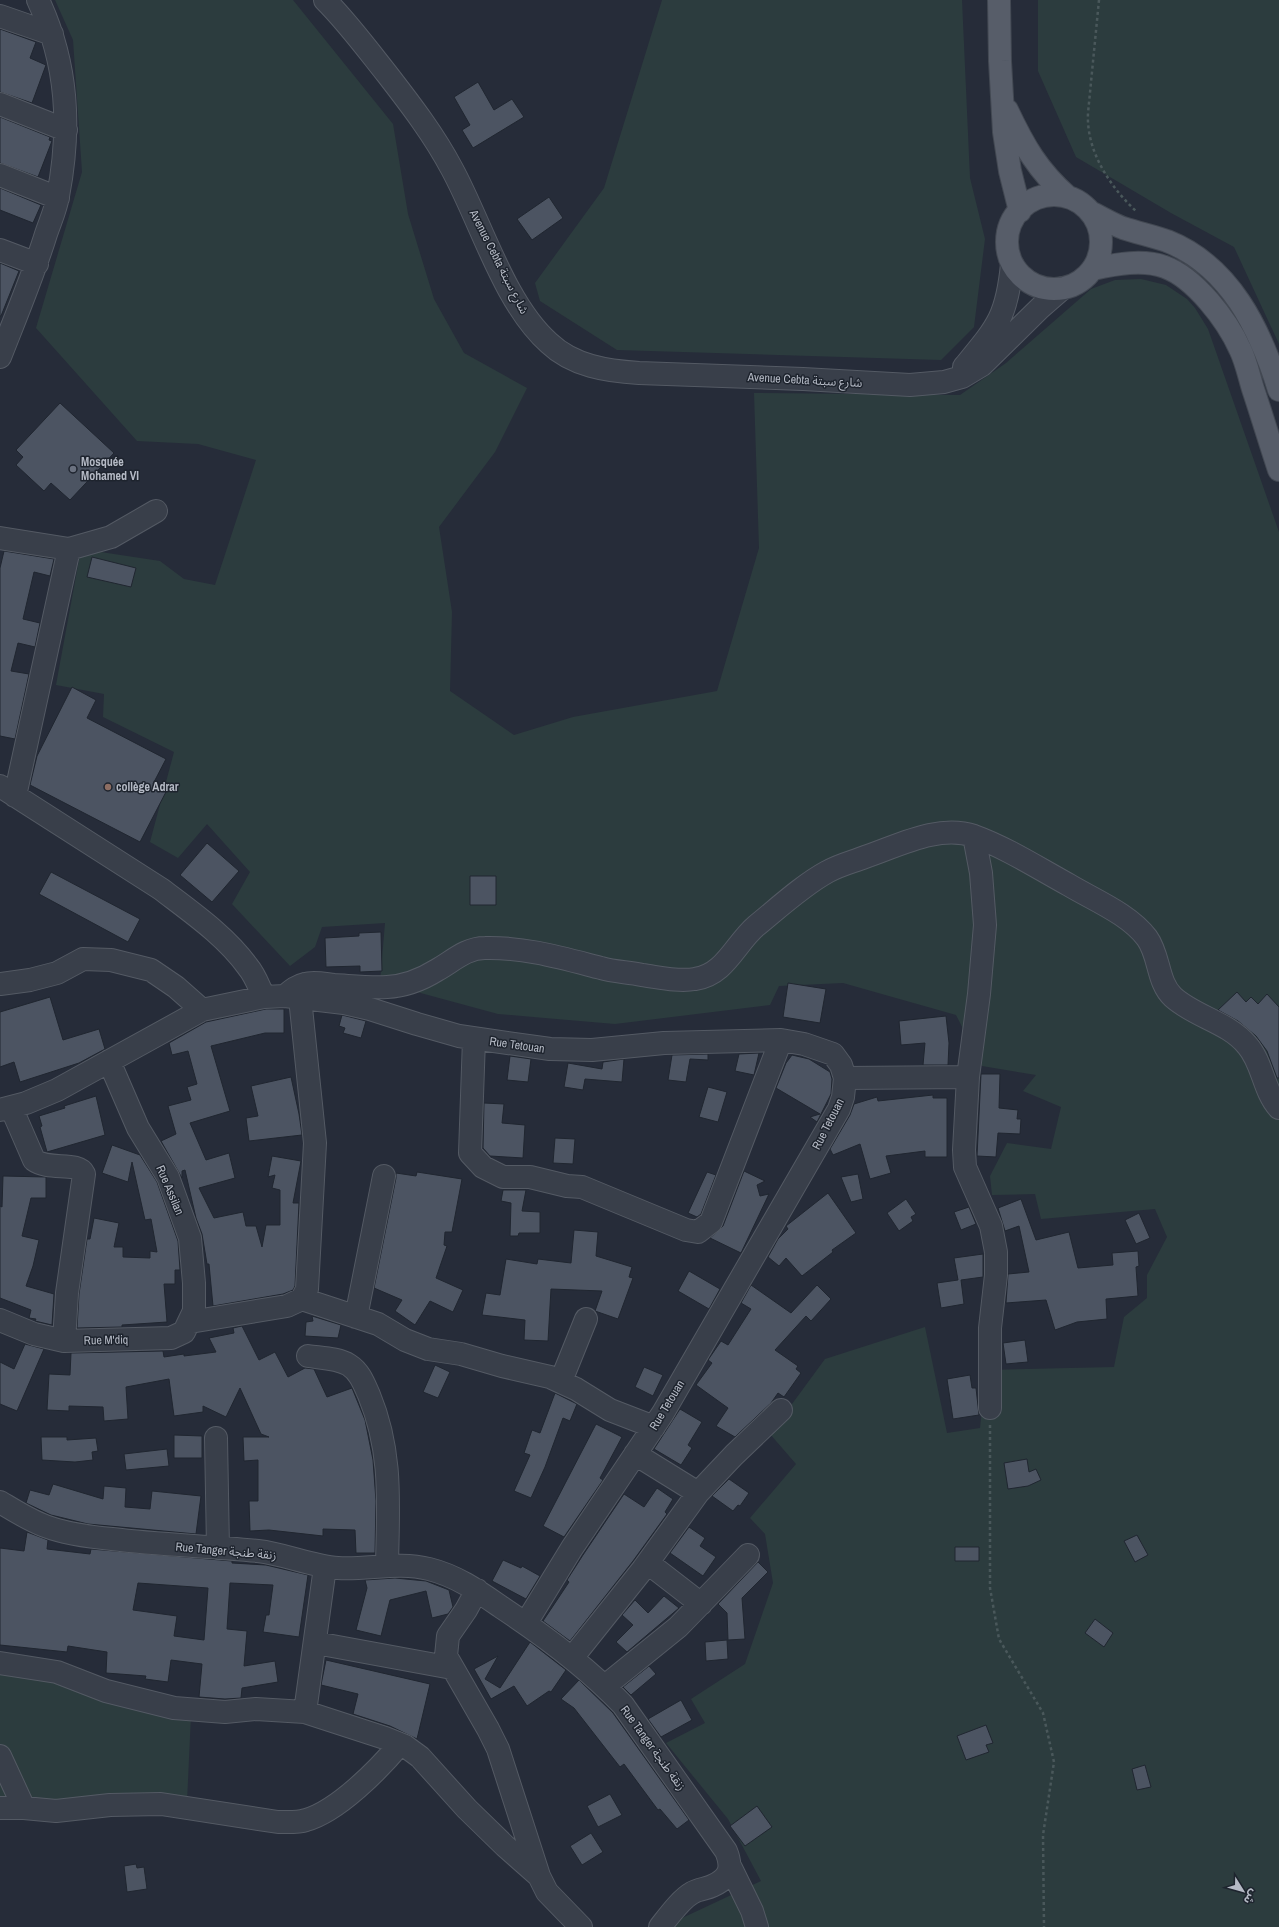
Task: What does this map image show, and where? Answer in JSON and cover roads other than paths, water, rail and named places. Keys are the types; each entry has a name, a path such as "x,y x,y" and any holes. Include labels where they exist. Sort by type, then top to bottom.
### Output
{"main road":[{"path":"999,0 1000,61 1004,102 1004,132 1020,210"},
{"path":"1004,102 1035,162 1048,179 1068,197 1084,206 1090,212 1097,222 1100,234 1101,246 1099,258 1093,269 1085,278 1075,285 1063,288 1051,289 1039,287 1028,282 1019,274 1012,264 1008,250 1008,236 1012,222 1020,210 1030,202 1042,197 1055,195 1068,197"},
{"path":"1090,212 1123,228 1168,242 1192,254 1211,269 1224,282 1244,307 1262,342 1279,390"},
{"path":"1093,269 1126,264 1154,264 1166,267 1180,275 1209,303 1230,330 1240,349 1279,470"}],"street":[{"path":"0,356 5,327 37,264 58,198 66,130 65,98 61,66 52,34 38,0"},
{"name":"Avenue Cebta شارع سبتة","path":"325,0 355,33 427,128 453,170 491,253 513,295 541,335 562,353 580,362 600,368 639,373 803,379 910,385 935,384 962,377 982,365 1040,308 1063,288"},
{"path":"0,16 52,34"},
{"path":"0,104 66,130"},
{"path":"0,175 58,198"},
{"path":"0,250 37,264"},
{"path":"952,380 991,335 999,321 1008,299 1012,264"},
{"path":"0,538 69,549 111,537 156,511"},
{"path":"69,549 7,791 161,889 186,907 283,997 314,1144 311,1184 308,1284 302,1299 288,1306 192,1314"},
{"path":"64,1341 67,1293 84,1174 80,1169 73,1166 48,1166 34,1160 6,1109 57,1090 202,1010 283,997 292,989 306,983 363,987 402,985 425,977 466,952 481,948 524,949 574,960 604,969 656,977 687,980 699,978 717,970 754,928 825,873 845,864 924,837 942,833 955,833 974,836 1012,853 1099,903 1135,926 1147,938 1155,954 1167,989 1176,1000 1224,1026 1246,1043 1258,1063 1268,1092 1279,1108"},
{"path":"974,836 981,873 985,925 979,994 968,1077 964,1150 965,1167 991,1226 996,1252 996,1275 990,1328 990,1408"},
{"path":"0,984 30,980 57,973 83,959 111,960 151,970 176,987 202,1010"},
{"name":"Rue Tetouan","path":"283,997 344,1003 363,1007 424,1026 474,1039 574,1051 605,1050 664,1043 781,1040 815,1047 833,1054 841,1065 845,1078 843,1097 830,1125 654,1427 572,1548 526,1623"},
{"path":"474,1039 470,1153 483,1167 503,1177 530,1177 567,1186 582,1187 686,1230 698,1232 711,1222 781,1040"},
{"name":"Rue Assilan","path":"109,1061 138,1128 168,1177 190,1238 192,1314"},
{"path":"845,1078 968,1077"},
{"path":"356,1317 384,1176"},
{"path":"302,1299 378,1324 404,1340 428,1349 461,1354 561,1381 610,1410 654,1427"},
{"name":"Rue M'diq","path":"0,1320 34,1334 64,1341 171,1338 184,1332 192,1314"},
{"path":"561,1381 586,1319"},
{"path":"308,1356 340,1361 352,1367 360,1376 373,1406 387,1460 389,1492 387,1566"},
{"path":"572,1658 648,1563 698,1493 734,1455 781,1410"},
{"path":"216,1438 218,1548"},
{"path":"635,1454 698,1493"},
{"name":"Rue Tanger زنقة طنجة","path":"0,1502 30,1520 47,1526 88,1536 168,1545 269,1553 325,1566 347,1568 387,1566 428,1568 460,1580 526,1623 572,1658 605,1686 623,1705 726,1851 730,1861 730,1868 752,1912 757,1927"},
{"path":"605,1686 678,1627 748,1555"},
{"path":"648,1563 701,1604"},
{"path":"305,1712 316,1643 325,1566"},
{"path":"477,1590 466,1610 448,1636 446,1656 498,1749 540,1876 547,1892 581,1927"},
{"path":"316,1643 452,1668"},
{"path":"0,1663 57,1672 106,1691 174,1708 225,1712 256,1709 305,1712 400,1744 420,1757 467,1809 505,1846 540,1876"},
{"path":"0,1808 24,1808 56,1811 117,1805 161,1804 278,1822 306,1820 331,1807 372,1774 400,1744"},
{"path":"0,1756 24,1808"},
{"path":"660,1927 691,1893 713,1886 727,1874 730,1868"}],"place":[{"name":"Mosquée Mohamed VI","path":"73,469"},
{"name":"collège Adrar","path":"108,787"}]}
